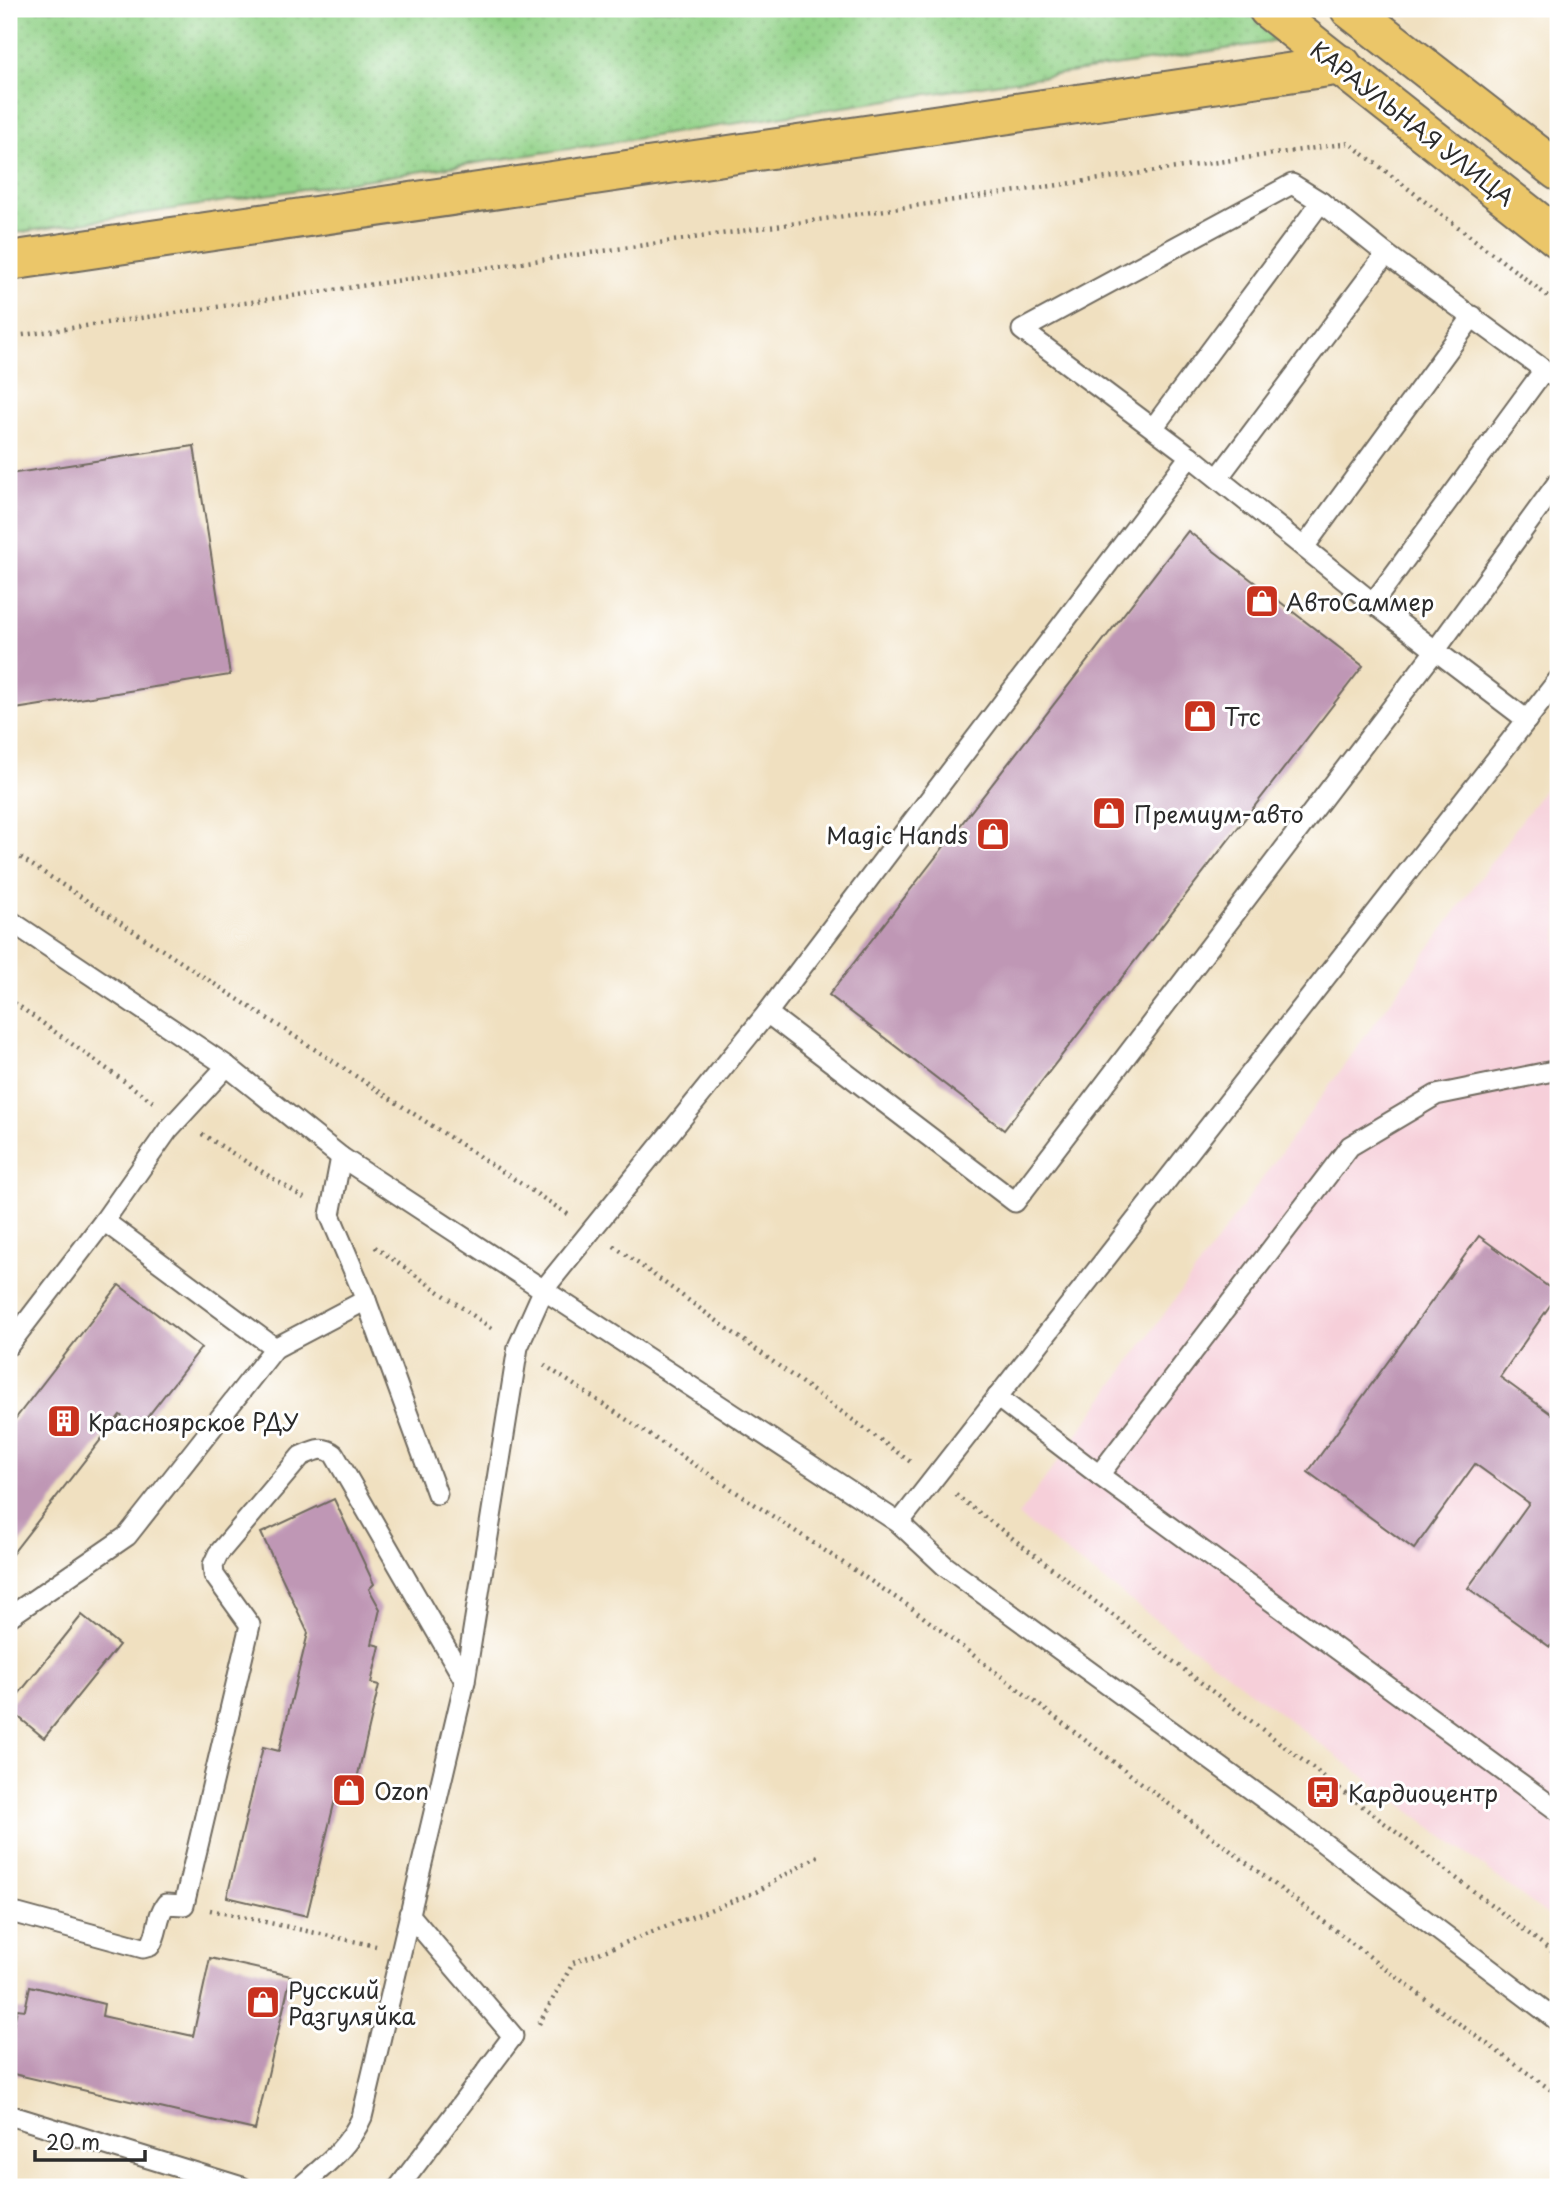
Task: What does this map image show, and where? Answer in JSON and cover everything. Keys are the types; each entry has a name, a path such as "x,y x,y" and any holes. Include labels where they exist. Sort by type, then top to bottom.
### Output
{"main road":[{"name":"КАРАУЛЬНАЯ УЛИЦА","path":"1268,9 1558,238"},
{"path":"1350,9 1558,171"},
{"path":"9,261 1342,65"}],"lane":[{"path":"1373,603 1551,375 1386,254 1321,201 1292,184 1022,330 1191,456 1373,603 1527,720"},
{"path":"1153,428 1321,201"},
{"path":"1218,478 1386,254"},
{"path":"1305,546 1474,317"},
{"path":"300,2187 340,2152 355,2135 362,2117 465,1681 518,1347 544,1289 767,1013 1191,456"},
{"path":"767,1013 1015,1202 1435,651 1558,482"},
{"path":"899,1523 1558,680"},
{"path":"9,920 227,1066 341,1157 899,1523 945,1566 1300,1825 1558,2021"},
{"path":"9,1345 104,1221 177,1119 227,1066"},
{"path":"1099,1475 1350,1146 1436,1095 1558,1070"},
{"path":"341,1157 330,1215 366,1300 437,1494"},
{"path":"104,1221 275,1348"},
{"path":"9,1617 127,1536 275,1348 366,1300"},
{"path":"997,1397 1099,1475 1558,1811"},
{"path":"9,1914 18,1914 143,1948 154,1941 162,1908 166,1904 184,1905 250,1625 214,1576 213,1565 218,1554 301,1457 319,1448 334,1454 465,1681"},
{"path":"399,2187 513,2036 409,1914"},
{"path":"9,2115 242,2187"}],"path":[{"path":"9,337 1349,143 1558,304"},
{"path":"9,850 592,1230 934,1478 1558,1956"},
{"path":"9,999 177,1119 330,1215 518,1347 911,1608 1436,2007 1558,2095"},
{"path":"534,2032 573,1963 756,1892 818,1856"},
{"path":"184,1905 401,1951"}],"shaded area":[{"path":"1558,770 1558,1923 1018,1516"}],"green space":[{"path":"9,9 1243,9 1284,40 9,234"}],"building":[{"path":"194,446 230,675 9,710 9,474"},
{"name":"Премиум-авто","path":"1188,531 1363,666 1004,1130 829,995"},
{"path":"1479,1236 1558,1294 1500,1377 1558,1419 1558,1636 1550,1647 1468,1588 1529,1503 1475,1464 1414,1549 1308,1472"},
{"name":"Красноярское РДУ","path":"119,1285 201,1348 138,1429 120,1415 9,1558 9,1427"},
{"path":"334,1499 374,1584 369,1589 380,1609 372,1644 380,1646 371,1683 379,1685 356,1783 340,1779 307,1916 227,1897 263,1747 279,1751 308,1633 261,1533"},
{"path":"82,1615 119,1645 44,1738 9,1709 9,1706"},
{"path":"210,1958 291,1976 255,2130 9,2073 9,2046 17,2009 25,2010 30,1986 104,2004 102,2016 193,2036"}],"place":[{"name":"АвтоСаммер","path":"1262,601"},
{"name":"Ттс","path":"1200,716"},
{"name":"Премиум-авто","path":"1109,813"},
{"name":"Magic Hands","path":"993,834"},
{"name":"Красноярское РДУ","path":"64,1421"},
{"name":"Ozon","path":"349,1790"},
{"name":"Кардиоцентр","path":"1323,1792"},
{"name":"Русский Разгуляйка","path":"263,2002"}]}
